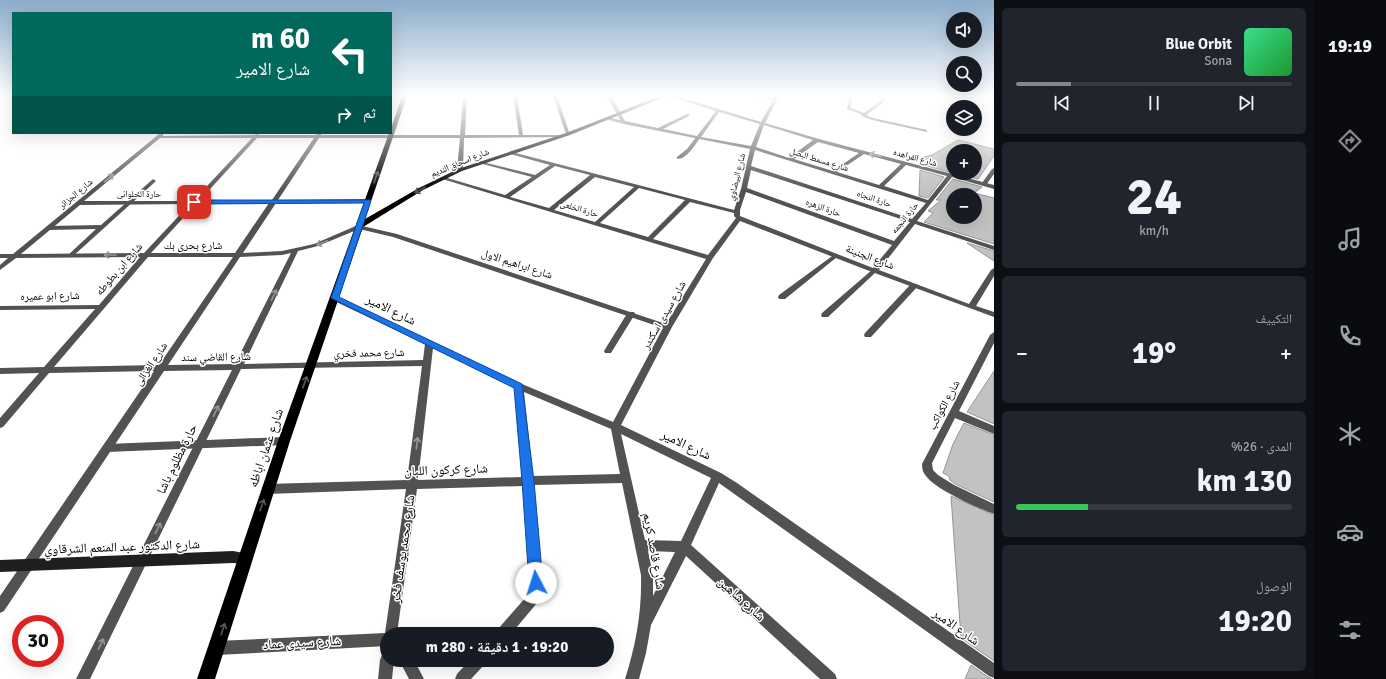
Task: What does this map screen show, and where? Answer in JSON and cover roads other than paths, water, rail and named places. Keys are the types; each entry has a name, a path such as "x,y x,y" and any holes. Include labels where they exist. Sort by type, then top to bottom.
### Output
{"main road":[{"name":"شارع اسحاق النديم","path":"358,227 402,200 460,170 583,128"},
{"name":"شارع عثمان اباظه","path":"206,679 267,490 391,136"},
{"name":"شارع الدكتور عبد المنعم الشرقاوي","path":"0,566 233,557 245,558"}],"street":[{"path":"460,170 462,128"},
{"path":"520,128 521,136"},
{"path":"158,137 216,135 565,135 563,128"},
{"name":"شارع مسمط البصل","path":"647,128 753,148 929,202"},
{"path":"658,130 663,128"},
{"path":"679,158 690,150 706,128"},
{"name":"شارع البيضاوي","path":"738,215 748,167 761,128"},
{"name":"شارع الفراهده","path":"775,128 946,174"},
{"path":"910,128 925,131"},
{"name":"شارع الجزائر","path":"0,268 162,134"},
{"name":"شارع ابن بطوطه","path":"0,424 146,255 257,135"},
{"name":"شارع الغزالى","path":"0,607 319,135"},
{"path":"789,160 817,140"},
{"name":"شارع الجنينة","path":"512,152 738,215 874,271 994,315"},
{"path":"833,173 863,152"},
{"path":"481,162 536,178"},
{"path":"880,187 905,163"},
{"path":"506,197 536,178 554,164"},
{"name":"حارة النجاه","path":"748,167 994,248"},
{"path":"984,184 994,170"},
{"path":"550,210 594,175"},
{"name":"حارة الخلعى","path":"442,178 710,258"},
{"name":"حارة النجمه","path":"825,315 874,271 947,180"},
{"name":"شارع الفراهده","path":"969,180 994,187"},
{"path":"70,256 153,181"},
{"path":"596,224 638,186"},
{"name":"حارة الزهره","path":"744,189 896,244"},
{"path":"649,240 688,200"},
{"name":"حارة الحلوانى","path":"79,203 368,201"},
{"name":"شارع سيدى اسكندر","path":"615,427 668,327 738,215"},
{"path":"48,228 102,227"},
{"name":"شارع بحرى بك","path":"0,256 237,255 282,253 316,245 358,227"},
{"name":"شارع ابراهيم الاول","path":"358,227 394,235 444,251 668,327"},
{"name":"حارة مظلوم باشا","path":"83,679 295,251"},
{"path":"782,297 836,256"},
{"path":"971,307 994,270"},
{"path":"868,335 914,286"},
{"name":"شارع الامير","path":"335,298 429,345 519,386 615,427 717,476 994,671"},
{"name":"شارع ابو عميره","path":"0,308 101,307"},
{"path":"608,351 631,314"},
{"name":"شارع الكواكب","path":"994,335 927,463 927,470 930,476 994,509"},
{"name":"شارع محمد يوسف فخر","path":"392,627 412,485 429,345"},
{"name":"شارع محمد فخري","path":"312,364 427,363"},
{"name":"شارع القاضي سند","path":"0,371 238,368 312,364"},
{"path":"509,627 533,599 536,583 519,386"},
{"path":"953,412 994,430"},
{"name":"شارع قاصد كريم","path":"615,427 647,574 648,599 646,625 641,651 633,678"},
{"path":"107,448 284,441"},
{"path":"646,625 717,476"},
{"name":"شارع كركون اللبان","path":"267,490 626,478"},
{"path":"641,545 684,547"},
{"name":"شارع شاهين","path":"684,547 830,679"},
{"name":"شارع سيدى عماد","path":"217,648 380,639"},
{"path":"385,679 386,667"},
{"path":"410,667 417,679"},
{"path":"462,679 473,667"}]}
